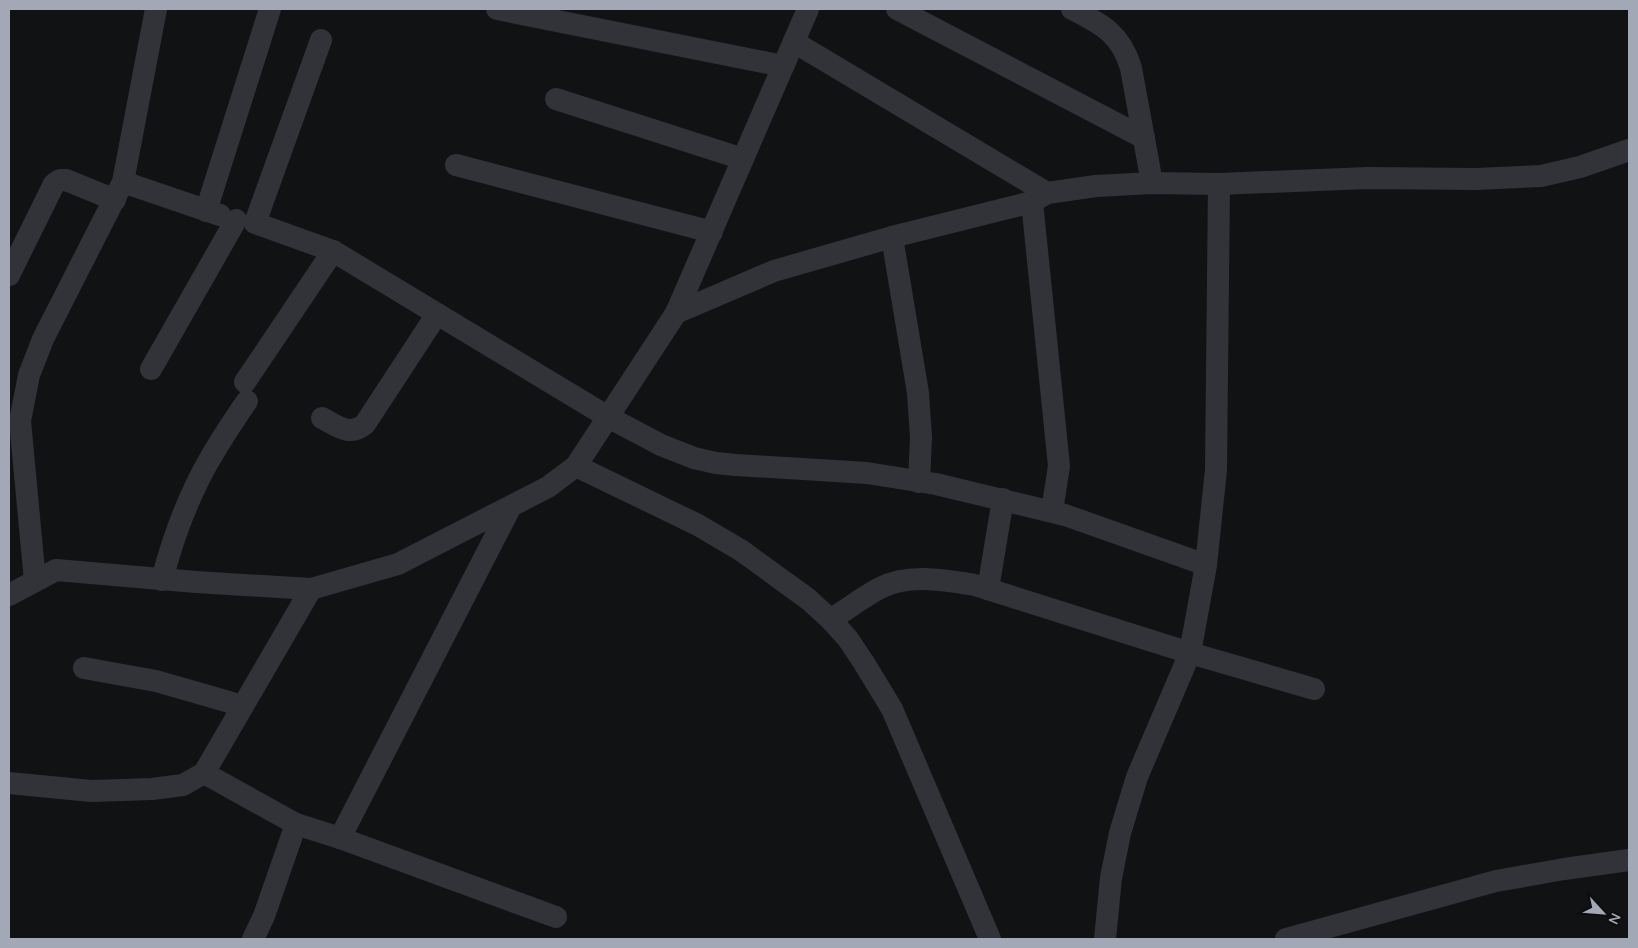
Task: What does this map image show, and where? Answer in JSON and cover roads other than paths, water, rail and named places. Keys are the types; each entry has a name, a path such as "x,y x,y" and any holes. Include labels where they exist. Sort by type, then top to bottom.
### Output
{"street":[{"path":"35,582 20,421 28,375 48,330 119,191 156,9"},
{"path":"206,212 270,9"},
{"path":"497,9 783,66"},
{"path":"9,595 56,570 162,580 311,589 398,564 548,487 576,466 676,313 808,9"},
{"path":"897,9 1144,138"},
{"path":"1072,9 1106,28 1119,41 1128,56 1152,183"},
{"path":"151,369 246,221 321,40"},
{"path":"794,42 1039,197"},
{"path":"556,99 743,159"},
{"path":"676,313 774,271 1039,197 1096,186 1152,183 1219,184 1367,178 1476,179 1541,176 1580,167 1629,150"},
{"path":"456,165 712,232"},
{"path":"9,275 54,184 60,180 119,191 246,221 332,251 608,417 661,445 694,458 716,463 867,473 1003,499 1065,515 1206,565"},
{"path":"1105,939 1111,878 1120,833 1137,777 1190,653 1206,565 1216,470 1219,184"},
{"path":"1039,197 1059,466 1052,511"},
{"path":"892,237 918,393 921,437 918,482"},
{"path":"162,580 170,550 199,479 246,391 332,251"},
{"path":"322,418 343,429 352,431 359,429 365,424 437,314"},
{"path":"576,466 698,525 742,551 808,599 848,639 892,709 990,939"},
{"path":"988,589 1003,499"},
{"path":"340,838 510,508"},
{"path":"831,620 881,587 908,580 941,579 988,589 1190,653 1314,689"},
{"path":"9,783 91,791 152,790 183,784 204,773 311,589"},
{"path":"84,668 156,681 242,706"},
{"path":"204,773 296,824 340,838 556,917"},
{"path":"253,939 264,916 296,824"},
{"path":"1286,939 1496,881 1629,860"}]}
